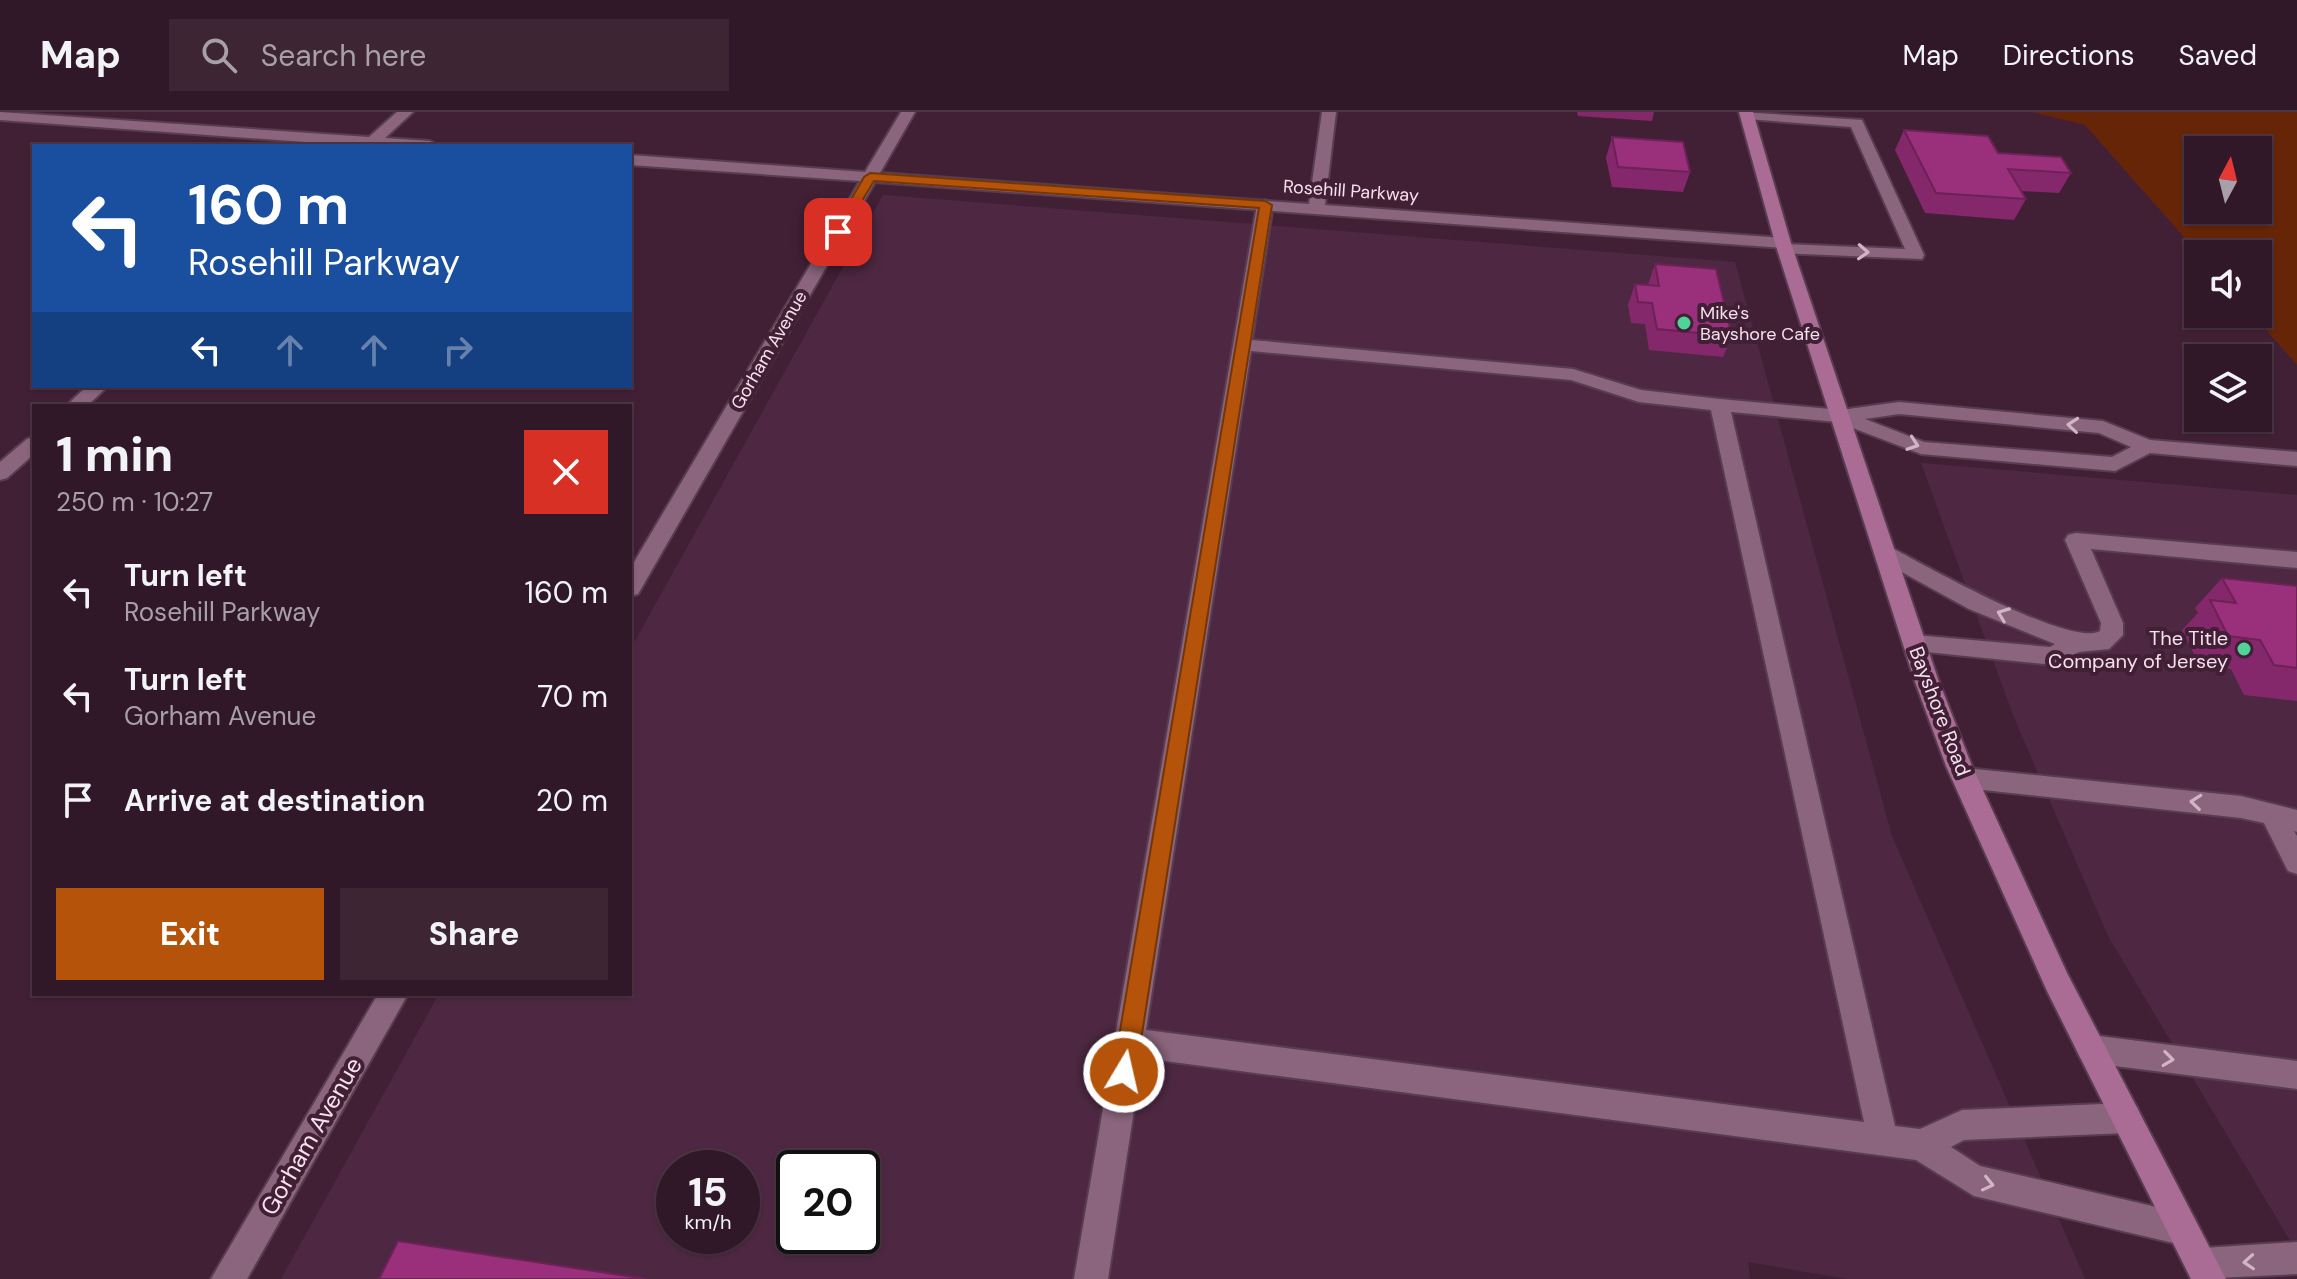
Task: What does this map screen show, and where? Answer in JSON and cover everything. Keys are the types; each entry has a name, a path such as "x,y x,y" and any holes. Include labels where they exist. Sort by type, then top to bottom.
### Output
{"main road":[{"name":"Bayshore Road","path":"1746,114 1784,246 1915,644 1965,778 2057,982 2205,1272"}],"street":[{"path":"0,116 370,144 406,112"},
{"name":"Gorham Avenue","path":"632,585 908,112"},
{"path":"1317,208 1329,112"},
{"name":"Rosehill Parkway","path":"632,160 1317,208 1916,255 1857,123 1746,114"},
{"path":"1091,1279 1265,205"},
{"path":"1243,345 1573,375 1639,396 1720,405 1841,416 1899,408 2103,427 2147,446 2297,459"},
{"path":"78,404 96,388"},
{"path":"1720,405 1883,1140"},
{"path":"1841,416 1921,448 2115,464 2147,446"},
{"path":"0,473 32,445"},
{"path":"1886,554 1977,603 2075,643 2101,643 2111,635 2112,623 2076,540 2297,560"},
{"path":"1915,644 2054,656 2075,643"},
{"path":"1965,778 2241,807 2285,818 2297,863"},
{"name":"Gorham Avenue","path":"228,1279 393,996"},
{"path":"1129,1042 1921,1145 1974,1180 2182,1229"},
{"path":"2091,1049 2297,1075"},
{"path":"1921,1145 1962,1125 2126,1118"},
{"path":"2205,1272 2297,1258"}],"shaded area":[{"path":"2032,112 2297,112 2297,365 2264,328 2272,328 2272,240 2187,240 2085,125"},
{"path":"883,195 1735,262 1892,836 2085,1279 1847,1279 1748,1262 1750,1279 281,1279 438,996 632,996 632,646"},
{"path":"1921,463 2297,495 2297,1252 2108,936 2013,715"}],"building":[{"path":"1904,130 1988,136 1998,153 2061,157 2071,173 2008,169 2026,199 1936,193"},
{"path":"1612,137 1683,142 1690,172 1618,167"},
{"path":"1655,264 1716,269 1732,336 1657,329 1652,303 1638,302 1635,284 1659,286"},
{"path":"2222,578 2297,586 2297,668 2274,665 2260,640 2228,636 2210,600 2236,603"},
{"path":"398,1241 646,1279 379,1279"}],"place":[{"name":"Mike's Bayshore Cafe","path":"1684,323"},
{"name":"The Title Company of Jersey","path":"2244,649"}],"route":[{"path":"838,232 870,177 1265,205 1124,1072"}]}
